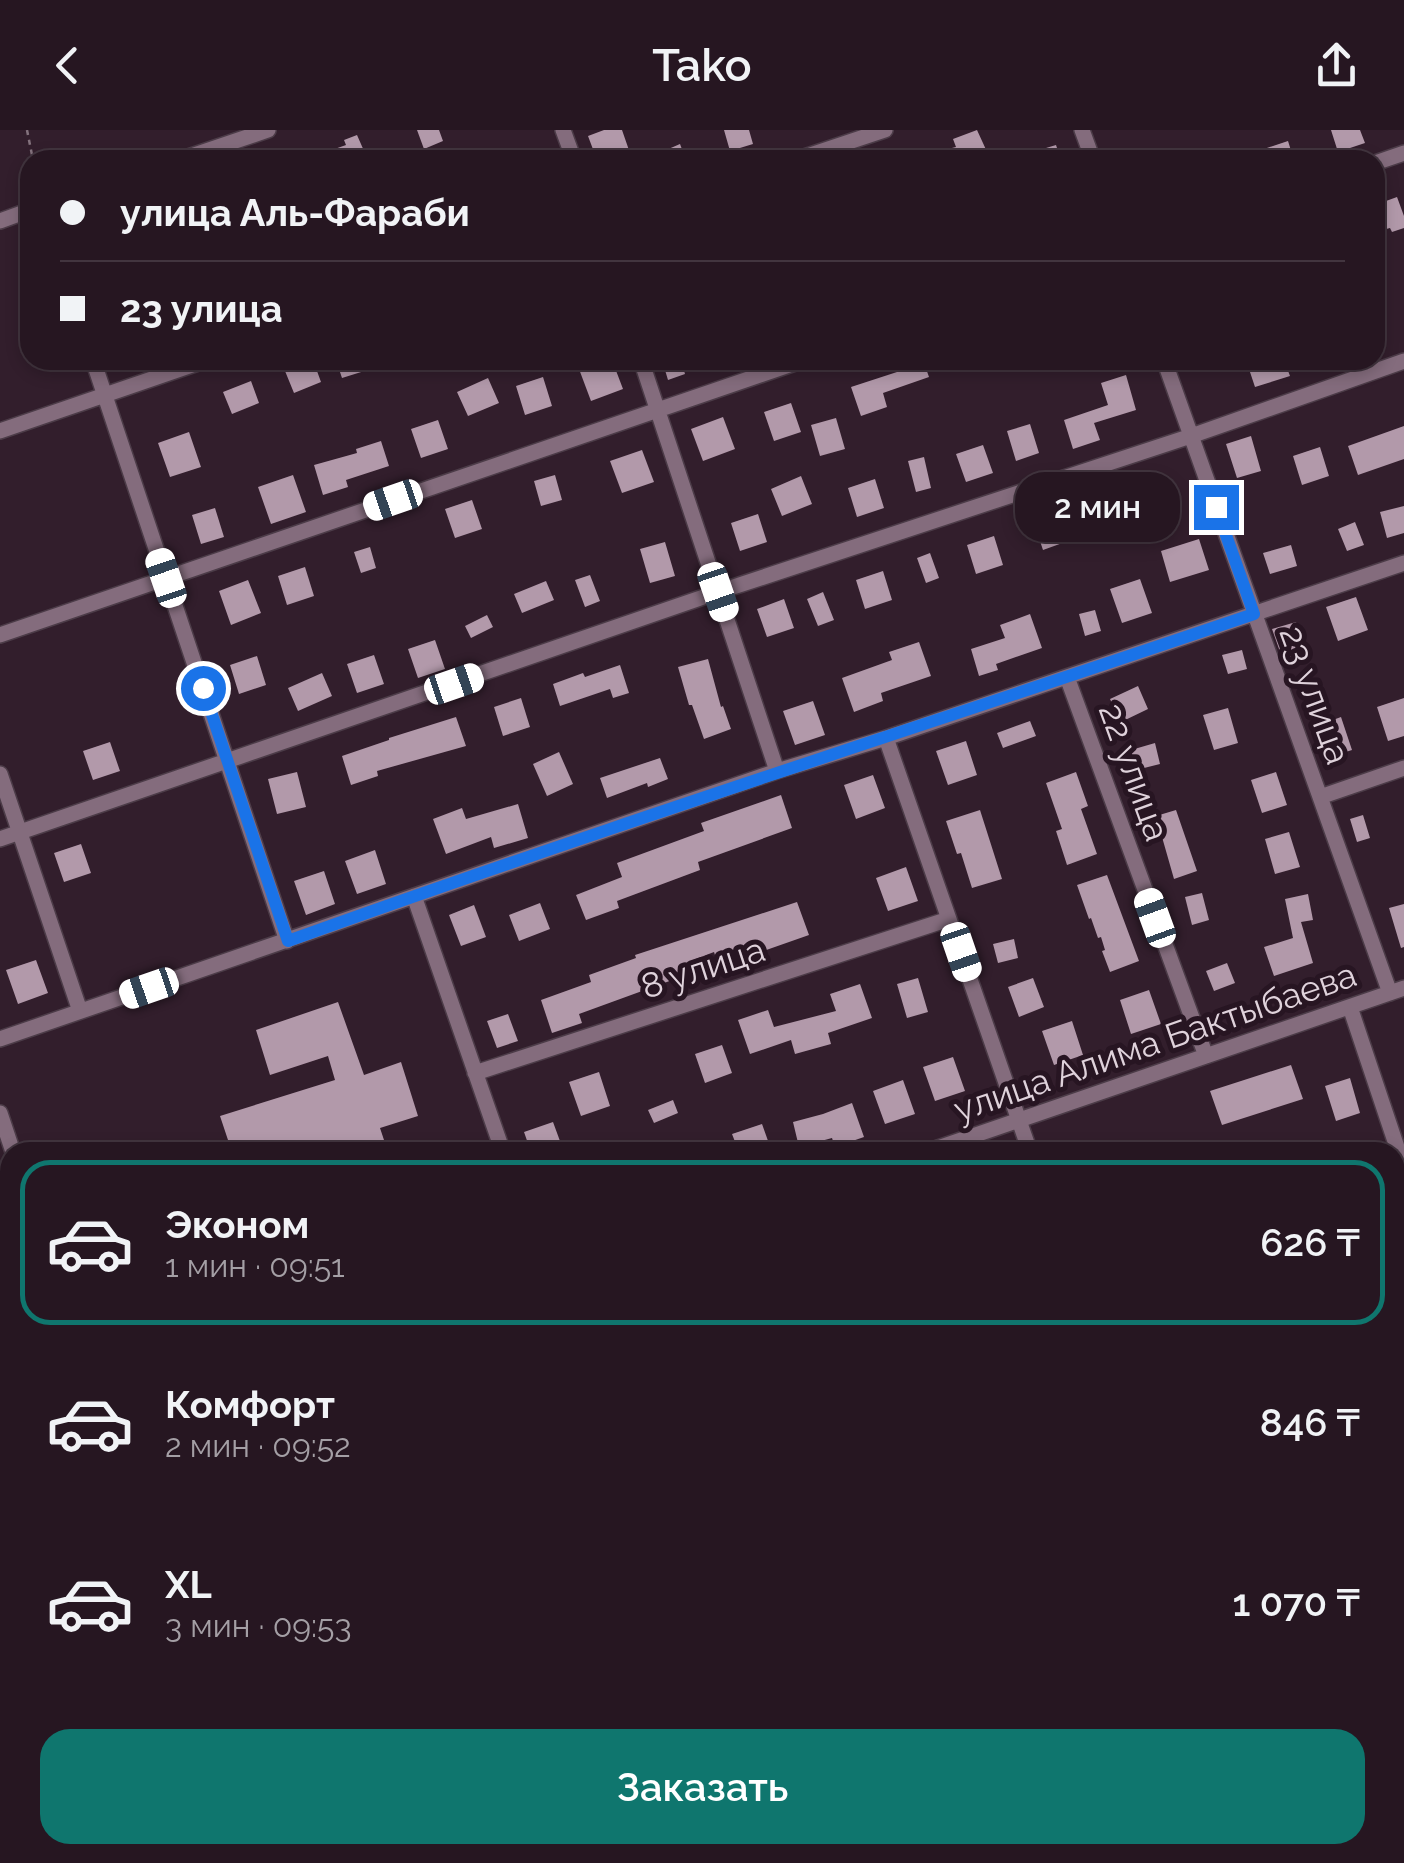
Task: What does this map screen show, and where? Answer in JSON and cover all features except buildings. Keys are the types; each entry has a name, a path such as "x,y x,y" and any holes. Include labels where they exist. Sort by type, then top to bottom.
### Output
{"street":[{"path":"209,150 268,130"},
{"path":"825,150 885,130"},
{"path":"96,370 288,941"},
{"path":"0,431 178,370"},
{"path":"644,370 777,771"},
{"path":"0,635 774,370"},
{"name":"23 улица","path":"1168,370 1320,797 1397,991"},
{"path":"0,839 1378,370"},
{"path":"0,1039 777,771 1404,563"},
{"name":"22 улица","path":"1067,677 1206,1056"},
{"path":"886,738 1027,1142"},
{"path":"1320,797 1404,768"},
{"path":"0,774 80,1012"},
{"path":"414,896 500,1142"},
{"name":"8 улица","path":"476,1073 949,919"},
{"name":"улица Алима Бактыбаева","path":"955,1142 1397,991"},
{"path":"1350,1007 1395,1142"},
{"path":"0,1113 10,1142"}],"route":[{"path":"203,688 288,941 777,771 1254,614 1216,507"}]}
